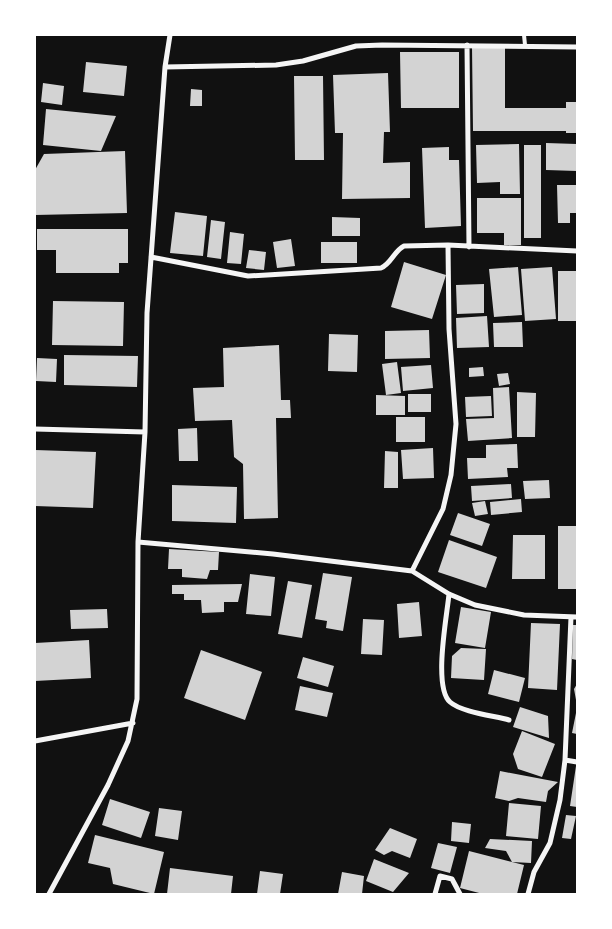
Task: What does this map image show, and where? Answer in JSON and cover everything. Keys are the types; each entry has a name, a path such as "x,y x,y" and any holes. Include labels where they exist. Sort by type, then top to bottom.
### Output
{"street":[{"path":"49,894 108,785 134,723 137,699 138,542 145,432 147,313 165,67 170,35"},
{"path":"467,45 469,247"},
{"path":"165,67 276,66 303,61 356,46 524,45 577,47"},
{"path":"151,257 248,276 267,276 381,268 385,267 398,250 404,246 448,245 577,251"},
{"path":"412,571 443,509 452,475 456,424 449,330 448,245"},
{"path":"35,430 145,432"},
{"path":"138,542 273,554 412,571 449,594 475,605 524,615 574,617 565,760 557,822 550,843 534,872 528,894"},
{"path":"449,594 442,672 444,693 451,703 509,720"},
{"path":"35,741 134,723"},
{"path":"565,760 577,762"},
{"path":"435,894 440,876 452,880 460,894"}],"lane":[{"path":"524,35 524,45"}],"building":[{"path":"472,46 505,46 505,108 566,108 566,102 577,102 577,133 566,133 566,131 473,131"},
{"path":"400,52 459,52 459,108 401,108"},
{"path":"86,62 127,66 124,96 83,92"},
{"path":"388,73 390,132 384,132 383,163 410,162 410,198 342,199 343,133 335,133 333,75"},
{"path":"294,76 323,76 324,160 295,160"},
{"path":"43,83 64,86 62,105 41,102"},
{"path":"191,89 202,90 202,106 190,106"},
{"path":"46,109 116,116 101,151 43,145"},
{"path":"546,143 577,144 577,171 546,170"},
{"path":"519,144 520,194 500,194 500,182 477,183 476,145"},
{"path":"524,145 541,145 541,238 524,238"},
{"path":"449,147 449,160 459,160 461,226 425,228 422,148"},
{"path":"125,151 127,213 35,215 35,170 44,154"},
{"path":"557,185 577,185 577,213 570,213 570,223 558,223"},
{"path":"477,198 521,198 521,245 504,245 504,233 477,233"},
{"path":"175,212 207,216 203,256 170,253"},
{"path":"332,217 360,218 360,236 332,236"},
{"path":"211,220 225,222 221,259 207,257"},
{"path":"37,229 128,229 128,263 119,263 119,273 56,273 56,250 37,250"},
{"path":"230,232 244,234 241,264 227,263"},
{"path":"291,239 295,266 277,268 273,242"},
{"path":"321,242 357,242 357,263 321,263"},
{"path":"249,250 266,252 264,270 246,268"},
{"path":"404,262 446,275 432,319 391,307"},
{"path":"518,267 522,315 494,317 489,269"},
{"path":"552,267 556,319 525,321 521,269"},
{"path":"558,271 577,271 577,321 558,321"},
{"path":"484,284 484,313 457,314 456,285"},
{"path":"53,301 124,302 123,346 52,345"},
{"path":"487,316 489,347 457,348 456,318"},
{"path":"522,322 523,347 494,347 493,323"},
{"path":"429,330 430,358 385,359 385,331"},
{"path":"329,334 358,335 357,372 328,371"},
{"path":"279,345 281,400 290,400 291,418 276,418 278,518 244,519 243,464 234,457 232,420 195,421 193,388 224,387 223,348"},
{"path":"64,355 138,356 137,387 64,385"},
{"path":"37,358 57,359 56,382 36,381"},
{"path":"397,362 401,393 386,395 382,364"},
{"path":"431,365 433,388 403,391 401,367"},
{"path":"483,367 484,376 469,377 469,368"},
{"path":"508,373 510,384 499,386 497,374"},
{"path":"509,387 512,438 468,441 466,419 494,418 493,388"},
{"path":"517,392 536,393 535,437 517,437"},
{"path":"408,394 431,394 431,412 408,412"},
{"path":"376,395 405,396 405,415 376,415"},
{"path":"491,396 492,416 466,417 465,397"},
{"path":"396,417 425,417 425,442 396,442"},
{"path":"197,428 198,461 179,461 178,429"},
{"path":"517,444 518,468 507,468 508,477 468,479 467,458 486,458 486,445"},
{"path":"433,448 434,478 403,479 401,450"},
{"path":"35,450 96,452 93,508 35,506"},
{"path":"385,451 398,452 398,488 384,488"},
{"path":"549,480 550,498 525,499 523,481"},
{"path":"511,484 512,498 472,501 471,486"},
{"path":"172,485 237,487 236,523 172,521"},
{"path":"521,499 522,512 491,515 490,502"},
{"path":"485,501 488,514 475,516 472,503"},
{"path":"458,513 490,524 482,546 450,535"},
{"path":"558,526 577,526 577,589 558,589"},
{"path":"513,535 545,535 545,579 512,579"},
{"path":"449,540 497,557 486,588 438,572"},
{"path":"169,549 219,552 218,570 210,570 207,579 182,577 182,569 168,569"},
{"path":"323,573 352,577 343,631 326,628 327,621 315,619"},
{"path":"250,574 275,577 271,616 246,614"},
{"path":"288,581 312,585 302,638 278,634"},
{"path":"242,584 238,602 224,602 224,612 202,613 201,600 184,600 184,594 172,594 172,585"},
{"path":"419,602 422,636 399,638 397,604"},
{"path":"461,607 491,612 485,648 455,643"},
{"path":"107,609 108,628 71,629 70,610"},
{"path":"363,619 384,620 382,655 361,654"},
{"path":"531,623 560,624 557,690 528,688"},
{"path":"573,625 577,625 577,660 572,659"},
{"path":"89,640 91,678 35,681 35,643"},
{"path":"461,648 486,649 484,680 451,678 452,656"},
{"path":"201,650 262,672 245,720 184,698"},
{"path":"303,657 334,666 328,687 297,678"},
{"path":"494,670 525,678 519,702 488,694"},
{"path":"577,684 577,700 576,700 574,689"},
{"path":"300,686 333,693 327,717 295,710"},
{"path":"520,707 548,716 549,738 513,727"},
{"path":"577,713 577,734 572,733"},
{"path":"522,731 555,744 542,777 518,769 513,754"},
{"path":"577,766 577,807 570,806"},
{"path":"500,771 558,782 548,791 546,802 518,798 509,801 495,798"},
{"path":"110,799 150,812 141,838 102,825"},
{"path":"509,803 541,806 538,839 506,836"},
{"path":"159,808 182,811 178,840 155,836"},
{"path":"566,815 576,816 571,839 562,838"},
{"path":"452,822 471,824 469,843 451,841"},
{"path":"390,828 417,839 410,858 392,851 384,855 375,850"},
{"path":"95,835 164,852 154,894 113,884 110,868 88,863"},
{"path":"490,839 532,841 531,863 512,862 506,851 485,848"},
{"path":"438,843 457,847 450,873 431,868"},
{"path":"469,851 524,865 517,894 483,894 460,888"},
{"path":"374,859 409,873 393,892 366,881"},
{"path":"170,868 233,876 231,894 167,894"},
{"path":"260,871 283,874 280,894 257,894"},
{"path":"342,872 364,876 362,894 338,894"}]}
